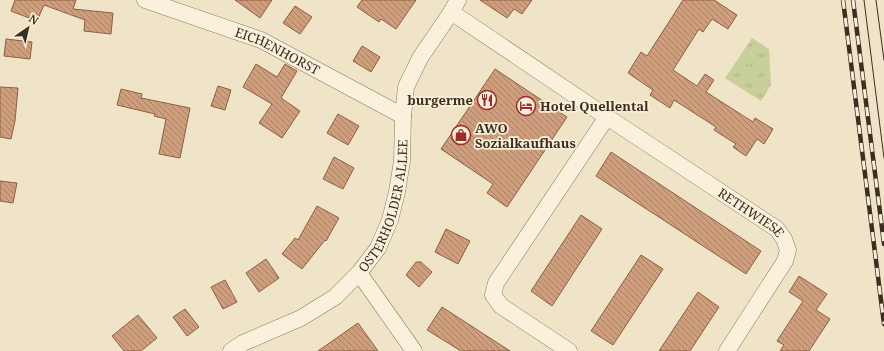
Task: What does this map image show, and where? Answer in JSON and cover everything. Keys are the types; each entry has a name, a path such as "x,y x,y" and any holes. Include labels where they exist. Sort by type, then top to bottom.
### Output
{"street":[{"name":"EICHENHORST","path":"145,0 261,40 403,116"},
{"name":"OSTERHOLDER ALLEE","path":"231,351 243,343 301,318 335,297 358,273 378,248 390,220 397,192 402,161 403,116 406,87 420,58 454,6"},
{"name":"RETHWIESE","path":"454,6 607,117 777,229 784,239 788,250 785,260 727,351"},
{"path":"569,351 501,306 493,295 496,283 607,117"},
{"path":"358,273 414,351"}],"green space":[{"path":"752,38 769,49 771,85 761,101 725,78"}],"building":[{"path":"15,0 76,0 73,9 113,13 111,34 84,31 85,20 44,5 37,21 11,11"},
{"path":"235,0 272,0 260,18"},
{"path":"362,0 416,0 396,29 381,19 379,22 357,7"},
{"path":"480,0 532,0 522,14 514,9 507,18"},
{"path":"683,0 714,0 737,15 728,29 712,19 703,32 699,29 673,70 697,86 705,74 714,80 706,92 753,122 755,118 773,129 764,144 757,139 746,156 733,147 736,144 714,130 716,127 674,100 670,108 650,95 653,90 628,73 641,52 647,56"},
{"path":"295,6 312,17 300,34 283,23"},
{"path":"6,39 32,42 30,59 4,56"},
{"path":"362,46 380,57 371,72 353,61"},
{"path":"256,64 277,77 285,64 297,71 281,98 300,111 282,138 259,123 272,104 243,87"},
{"path":"495,69 567,117 507,207 487,193 493,184 441,149"},
{"path":"218,86 231,90 225,110 211,106"},
{"path":"0,87 18,88 15,121 11,139 0,137"},
{"path":"121,89 142,94 141,98 190,108 180,158 159,154 166,119 154,116 155,114 117,105"},
{"path":"338,114 359,126 348,145 327,133"},
{"path":"611,152 761,251 746,274 596,176"},
{"path":"334,157 354,168 343,189 323,179"},
{"path":"0,181 17,183 13,203 0,201"},
{"path":"317,206 339,218 326,241 325,240 302,269 282,254 295,238 298,240"},
{"path":"581,215 602,229 552,306 531,291"},
{"path":"446,229 470,241 458,264 435,252"},
{"path":"641,255 663,269 613,345 591,331"},
{"path":"266,259 279,278 259,292 246,273"},
{"path":"416,262 421,262 432,272 419,287 406,275"},
{"path":"799,276 827,294 816,310 830,319 809,351 780,351 784,345 777,341 803,301 789,292"},
{"path":"225,280 237,302 223,309 211,287"},
{"path":"698,292 719,307 690,351 659,351"},
{"path":"442,307 510,351 461,351 427,330"},
{"path":"185,309 199,327 187,336 173,317"},
{"path":"138,315 157,338 141,351 124,351 112,336"},
{"path":"358,323 378,351 318,351"}],"tram line":[{"path":"864,0 884,158"},
{"path":"876,0 884,60"}],"railway":[{"path":"843,0 884,324"},
{"path":"853,0 884,244"}],"place":[{"name":"burgerme","path":"487,100"},
{"name":"Hotel Quellental","path":"526,106"},
{"name":"AWO Sozialkaufhaus","path":"461,135"}]}
